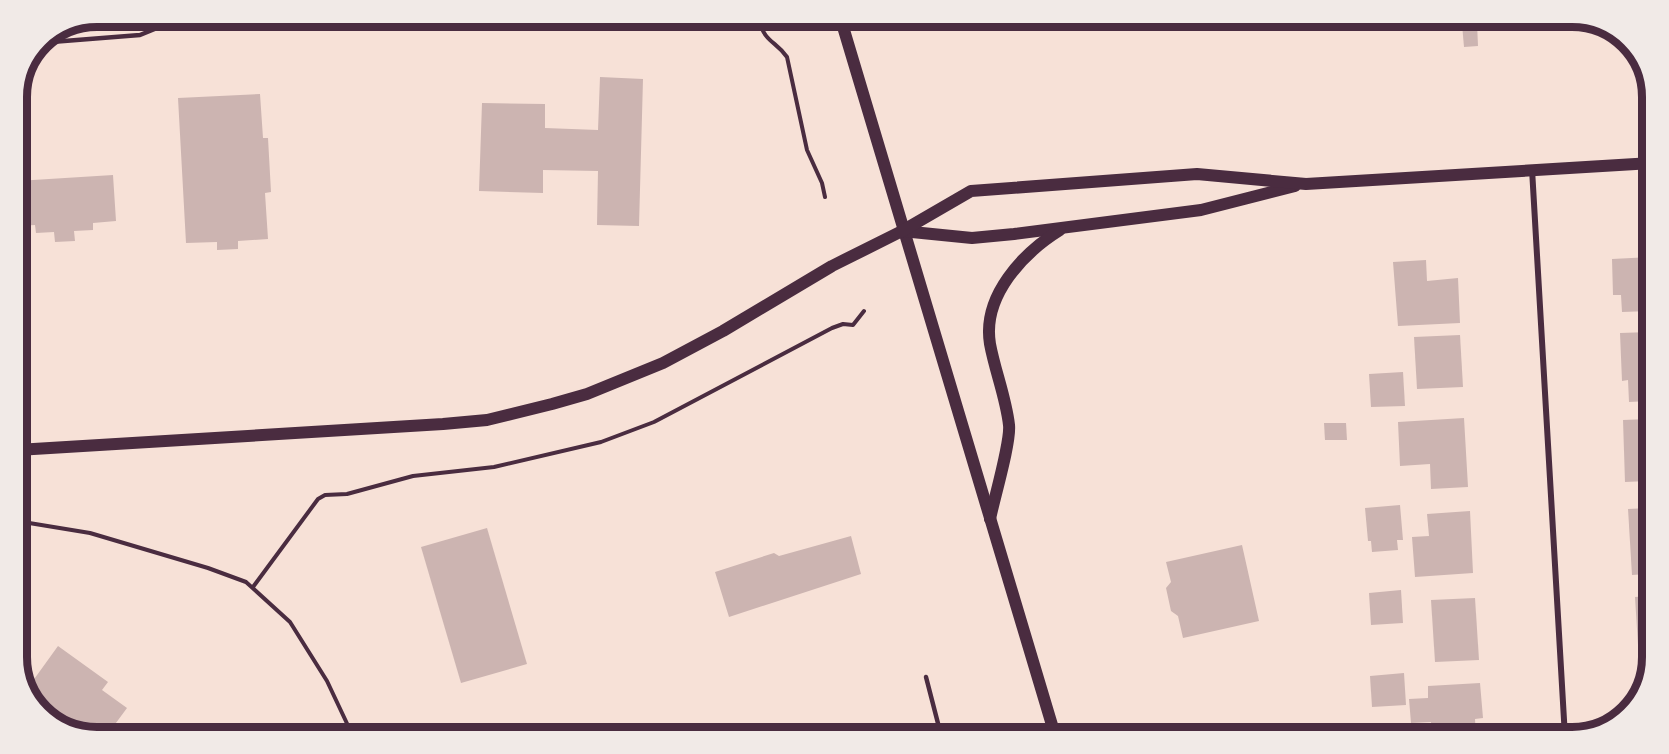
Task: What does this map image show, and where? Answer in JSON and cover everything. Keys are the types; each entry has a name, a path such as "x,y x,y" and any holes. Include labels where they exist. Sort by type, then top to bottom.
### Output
{"main road":[{"path":"843,27 902,231 1053,727"},
{"path":"27,449 443,424 487,420 552,404 587,394 663,363 723,331 832,266 902,231 971,191 1197,174 1306,184 1642,164"},
{"path":"902,231 972,238 1201,210 1306,184"},
{"path":"990,521 1009,427 990,343 992,315 1005,282 1020,263 1039,243 1064,227"}],"street":[{"path":"1532,169 1564,727"}],"lane":[{"path":"54,42 140,35 160,27"},
{"path":"926,677 939,727"}],"path":[{"path":"760,27 763,35 781,49 787,57 807,150 822,183 825,197"},
{"path":"253,587 318,499 325,495 347,494 413,476 494,467 602,442 664,417 832,328 843,324 853,325 864,311"},
{"path":"27,523 90,533 208,568 253,587 290,622 327,681 349,727"}],"building":[{"path":"1004,27 1057,27 1004,30"},
{"path":"1462,27 1477,27 1478,46 1464,47"},
{"path":"600,77 643,79 639,226 597,225 598,171 543,170 543,193 479,191 482,103 545,104 545,128 598,130"},
{"path":"260,94 263,138 268,138 271,192 265,193 268,239 238,241 238,249 217,250 217,242 186,243 178,98"},
{"path":"113,175 116,221 93,223 93,230 74,231 75,241 55,242 54,232 36,233 35,225 27,225 27,180"},
{"path":"1642,257 1642,311 1622,312 1621,295 1613,295 1612,259"},
{"path":"1426,260 1427,281 1458,278 1460,323 1398,326 1393,262"},
{"path":"1642,332 1642,401 1629,402 1628,380 1622,381 1620,333"},
{"path":"1460,335 1463,387 1417,389 1414,337"},
{"path":"1403,372 1405,406 1371,407 1369,374"},
{"path":"1464,418 1468,487 1431,489 1430,464 1400,466 1398,422"},
{"path":"1642,419 1642,481 1625,482 1623,420"},
{"path":"1324,423 1346,423 1347,440 1325,440"},
{"path":"1400,505 1403,540 1397,540 1398,550 1372,552 1371,541 1368,541 1365,508"},
{"path":"1642,508 1642,574 1632,575 1628,509"},
{"path":"1470,511 1473,573 1415,577 1412,537 1429,536 1427,514"},
{"path":"487,528 527,664 461,683 421,547"},
{"path":"851,536 861,574 729,617 715,572 774,553 779,556"},
{"path":"1242,545 1259,621 1183,638 1178,616 1171,611 1166,588 1171,582 1166,562"},
{"path":"1401,590 1403,623 1371,625 1369,593"},
{"path":"1642,596 1642,644 1638,645 1635,597"},
{"path":"1475,598 1479,660 1435,662 1431,600"},
{"path":"58,646 108,682 102,690 127,708 113,727 83,726 54,713 41,700 32,683"},
{"path":"1404,673 1406,705 1372,707 1370,676"},
{"path":"1480,683 1483,718 1475,719 1475,727 1431,727 1431,722 1411,723 1409,699 1428,698 1428,686"}]}
